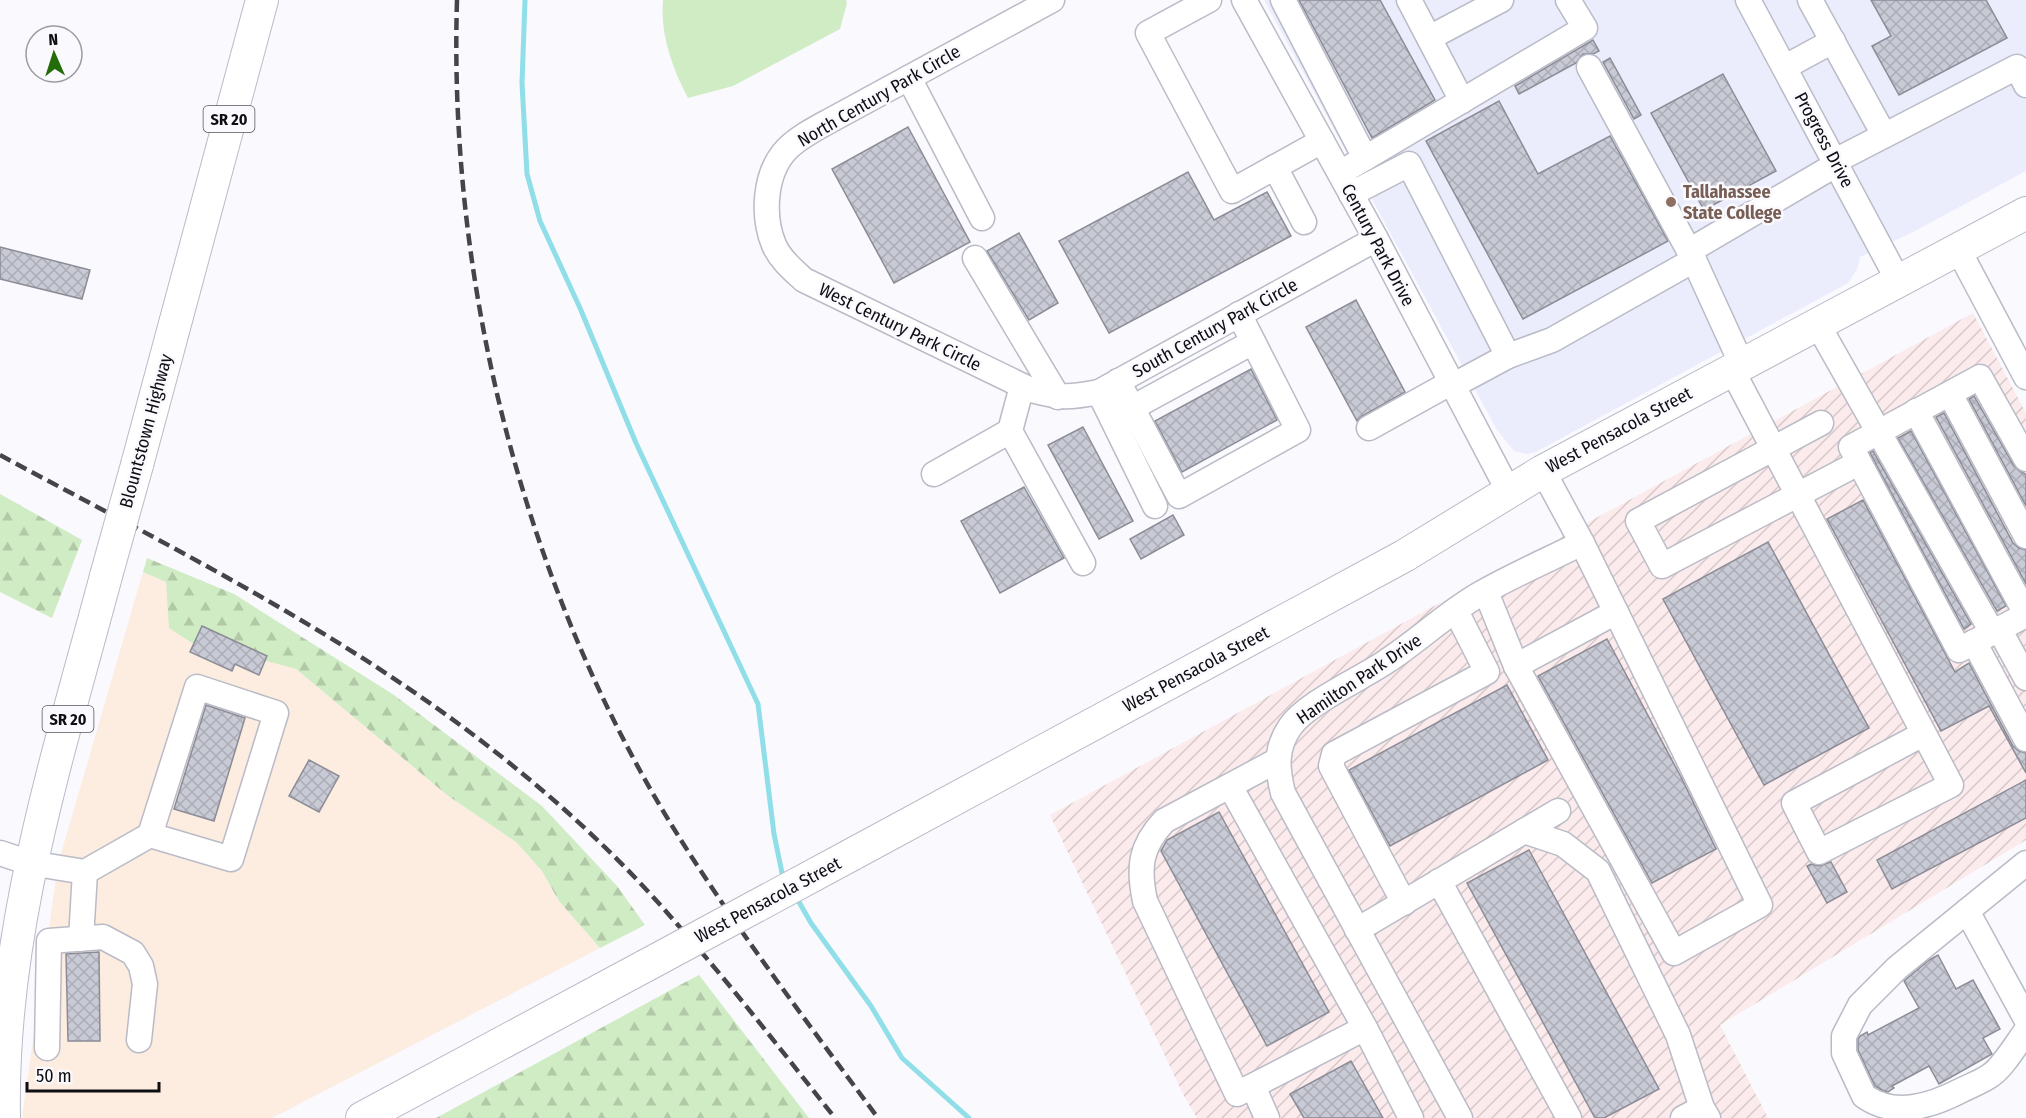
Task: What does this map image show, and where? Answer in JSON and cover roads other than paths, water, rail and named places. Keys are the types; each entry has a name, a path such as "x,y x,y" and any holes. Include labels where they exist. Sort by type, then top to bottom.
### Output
{"main road":[{"name":"Blountstown Highway","path":"30,863 262,0"},
{"name":"West Pensacola Street","path":"362,1118 1404,556 1543,471 2026,213"},
{"name":"SR 20","path":"4,1118 3,1036 30,863"}],"street":[{"name":"North Century Park Circle","path":"771,236 766,206 770,183 776,166 786,150 806,134 1052,0"},
{"path":"1209,0 1148,33 1232,191 1322,141"},
{"name":"Century Park Drive","path":"1244,0 1376,239 1509,492"},
{"path":"1282,0 1365,158"},
{"path":"1409,0 1462,101"},
{"path":"1429,38 1501,0"},
{"path":"1340,173 1585,28 1568,0"},
{"name":"Progress Drive","path":"1748,0 1899,282"},
{"path":"1810,0 1884,135"},
{"path":"1785,68 1833,41"},
{"path":"1589,67 1691,255 1773,449 1951,785 1819,852 1794,803 1923,734"},
{"path":"1369,428 1508,356 1552,340 1836,162 1884,135 2017,67 2026,85"},
{"path":"909,78 982,218"},
{"path":"1351,194 1409,164 1508,356"},
{"path":"1275,167 1304,222"},
{"name":"West Century Park Circle","path":"771,236 781,258 804,280 1022,386 1053,396"},
{"name":"South Century Park Circle","path":"1053,396 1071,398 1108,387 1376,239"},
{"path":"1958,249 2018,341 2026,377"},
{"path":"975,258 1053,396"},
{"path":"1108,387 1132,408 1179,496 1298,430 1239,314"},
{"path":"1818,325 1879,432 1988,634 2026,739"},
{"path":"1132,408 1253,342"},
{"path":"1916,411 2026,614 1959,650 1851,447 1916,411 1980,377 2026,459"},
{"path":"1022,386 1010,431 1083,563"},
{"path":"1108,387 1155,506"},
{"path":"1950,394 2026,536"},
{"path":"1821,423 1638,521 1662,566 1847,469"},
{"path":"934,474 1010,431"},
{"path":"1486,592 1516,666 1674,953 1760,905 1582,543 1543,471"},
{"name":"Hamilton Park Drive","path":"1460,1118 1283,793 1277,769 1278,760 1283,739 1290,726 1303,712 1387,661 1486,592 1582,543"},
{"path":"1404,903 1331,766 1334,754 1486,672 1456,612"},
{"path":"1516,666 1616,612"},
{"path":"1988,634 2026,678"},
{"path":"0,853 30,863 85,872 150,836 197,687 276,713 231,859 150,836"},
{"path":"1267,1118 1245,1090 1144,901 1140,881 1141,863 1150,836 1164,820 1278,760"},
{"path":"1230,786 1362,1023 1411,1118"},
{"path":"1357,930 1558,811"},
{"path":"1524,831 1563,844 1598,871 1678,1035 1698,1115"},
{"path":"2026,863 1897,968 1860,1005 1844,1036 1844,1053 1864,1096 1869,1101 1888,1110 1906,1112 1928,1108 1993,1074 2026,1031"},
{"path":"81,939 85,872"},
{"path":"1439,881 1569,1118"},
{"path":"1967,911 2026,1019"},
{"path":"47,1048 49,941 103,937 133,953 141,966 145,984 139,1040"},
{"path":"14,956 49,959"},
{"path":"1245,1090 1362,1023 1395,999"}],"waterway":[{"path":"525,0 522,83 527,174 540,221 580,308 636,443 758,704 774,834 785,880"},
{"path":"795,895 811,923 871,1006 902,1058 969,1118"}],"railway":[{"path":"457,0 458,109 466,218 483,327 507,435 539,541 578,644 625,743 679,837 751,944 878,1118"},
{"path":"0,455 201,563 332,639 458,723 518,770 558,804 635,877 692,941 835,1118"}],"place":[{"name":"Tallahassee State College","path":"1671,202"}]}
